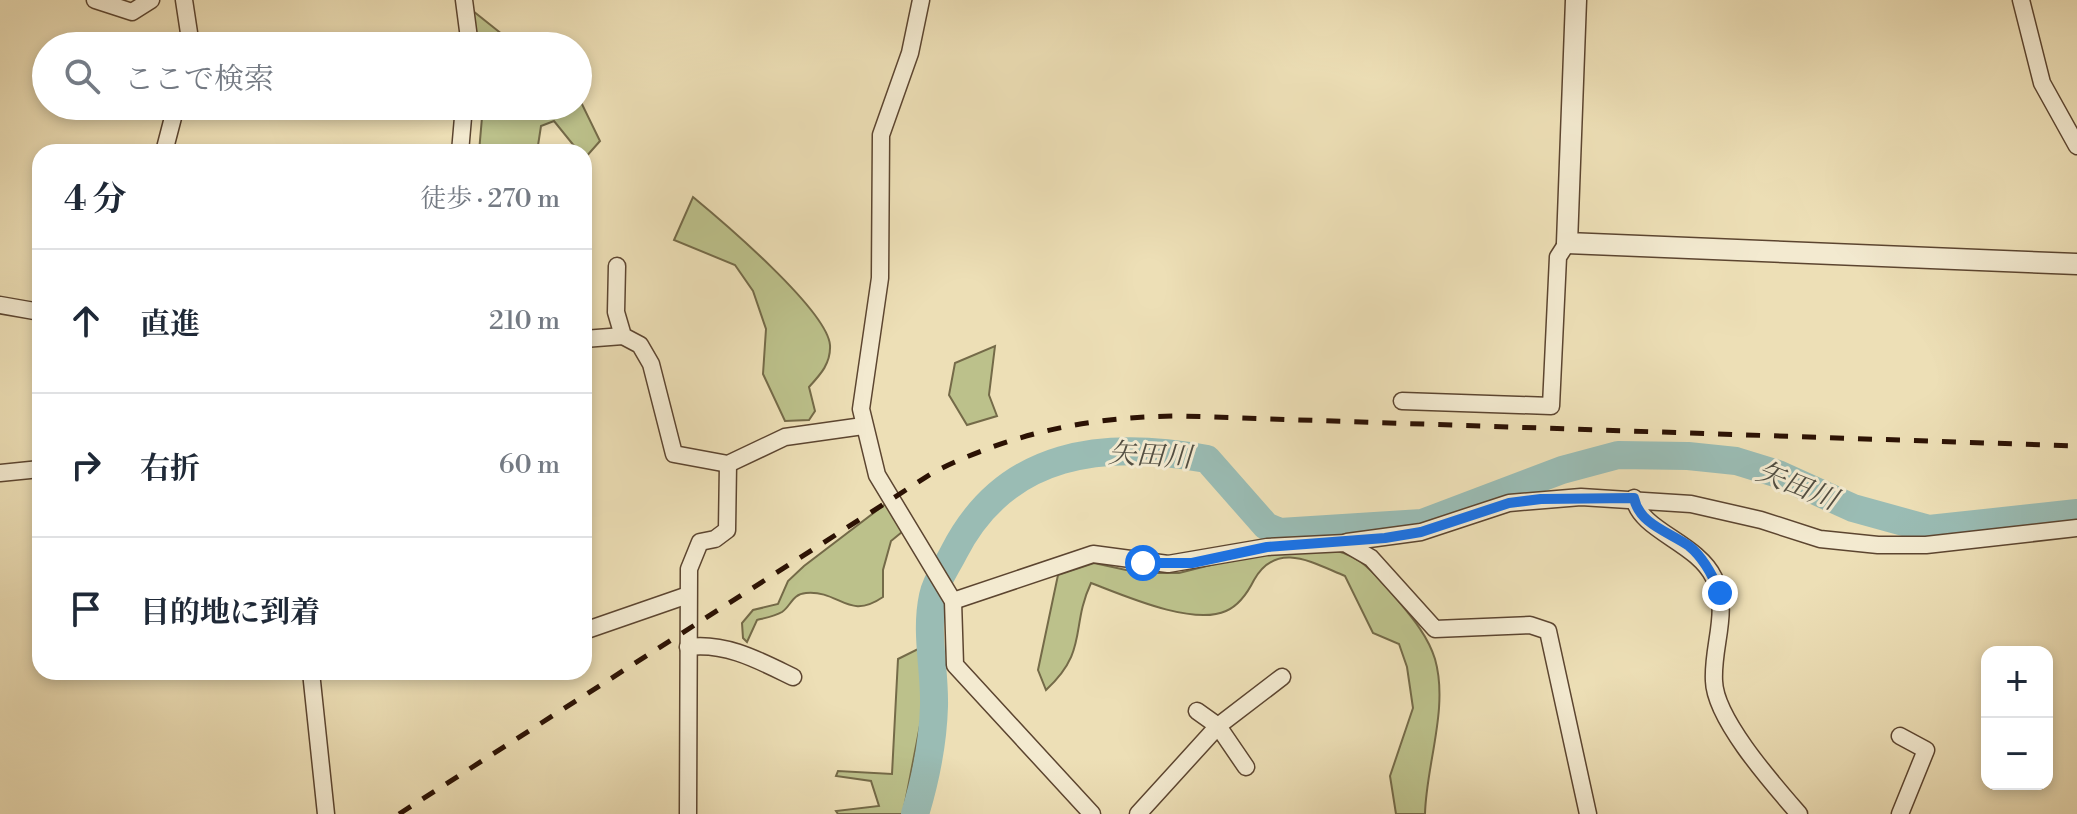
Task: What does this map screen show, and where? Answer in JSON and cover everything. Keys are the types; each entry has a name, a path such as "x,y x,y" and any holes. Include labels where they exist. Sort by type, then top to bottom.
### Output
{"street":[{"path":"95,0 132,12 151,0"},
{"path":"184,0 189,32"},
{"path":"464,0 468,32"},
{"path":"921,0 910,53 881,135 880,278 862,385 863,426 877,475 951,598 955,665 1092,814"},
{"path":"1402,401 1551,406 1558,257 1567,243 1576,0"},
{"path":"2021,0 2042,83 2077,146"},
{"path":"166,144 172,120"},
{"path":"461,144 463,120"},
{"path":"1567,243 2077,264"},
{"path":"617,266 616,312 623,336"},
{"path":"0,305 32,311"},
{"path":"592,338 623,336 640,345 651,364 674,454 728,464 785,437 863,426"},
{"path":"688,814 688,595 692,554 700,542 715,539 727,530 728,464"},
{"path":"0,473 32,470"},
{"path":"951,598 1093,554 1168,564 1267,547 1345,543 1421,532 1509,503 1581,497 1691,504 1761,520 1820,539 1878,545 1926,545 2077,528"},
{"path":"1634,498 1641,517 1690,548 1713,577 1723,613 1715,658 1716,698 1771,780 1799,814"},
{"path":"1345,543 1371,558 1435,629 1530,625 1548,631 1588,814"},
{"path":"592,628 688,595"},
{"path":"688,647 709,644 754,658 793,677"},
{"path":"1138,814 1218,726 1282,677"},
{"path":"312,680 326,814"},
{"path":"1197,711 1218,726 1246,767"},
{"path":"1900,736 1926,750 1900,814"}],"green space":[{"path":"468,7 499,32 467,32"},
{"path":"482,120 590,120 600,141 592,150 592,144 573,144 554,121 541,126 538,144 480,144"},
{"path":"693,197 793,289 824,330 830,345 829,357 809,387 815,411 809,420 785,421 763,374 766,329 753,291 735,265 674,240"},
{"path":"995,346 989,395 997,416 967,425 949,395 955,363"},
{"path":"888,502 902,532 891,541 883,570 883,597 861,606 818,593 801,594 782,612 757,620 747,642 743,638 742,623 753,610 778,604 788,581 804,566"},
{"path":"1327,549 1347,554 1370,570 1410,616 1432,650 1439,678 1439,697 1425,814 1396,814 1390,776 1413,708 1407,667 1399,644 1373,633 1345,576 1308,561 1284,558 1273,561 1263,568 1235,605 1212,615 1159,608 1091,583 1074,650 1059,676 1046,690 1038,670 1058,575 1094,563 1140,573 1179,573 1270,550"},
{"path":"924,646 925,700 904,808 908,814 838,814 836,811 879,806 871,781 836,776 838,771 892,774 898,659"}],"waterway":[{"name":"矢田川","path":"915,814 928,761 933,719 930,624 937,585 976,518 1001,492 1030,473 1062,460 1096,453 1132,451 1207,459 1266,526 1280,532 1422,523 1562,470 1618,455 1688,456 1736,461 1778,474 1853,508 1929,529 2077,513"}],"railway":[{"path":"399,814 934,472 994,446 1055,429 1117,419 1182,416 2077,446"}],"route":[{"path":"1143,563 1192,563 1287,544 1345,543 1385,538 1421,532 1509,503 1581,497 1634,498 1641,517 1690,548 1704,562 1720,593"}]}
